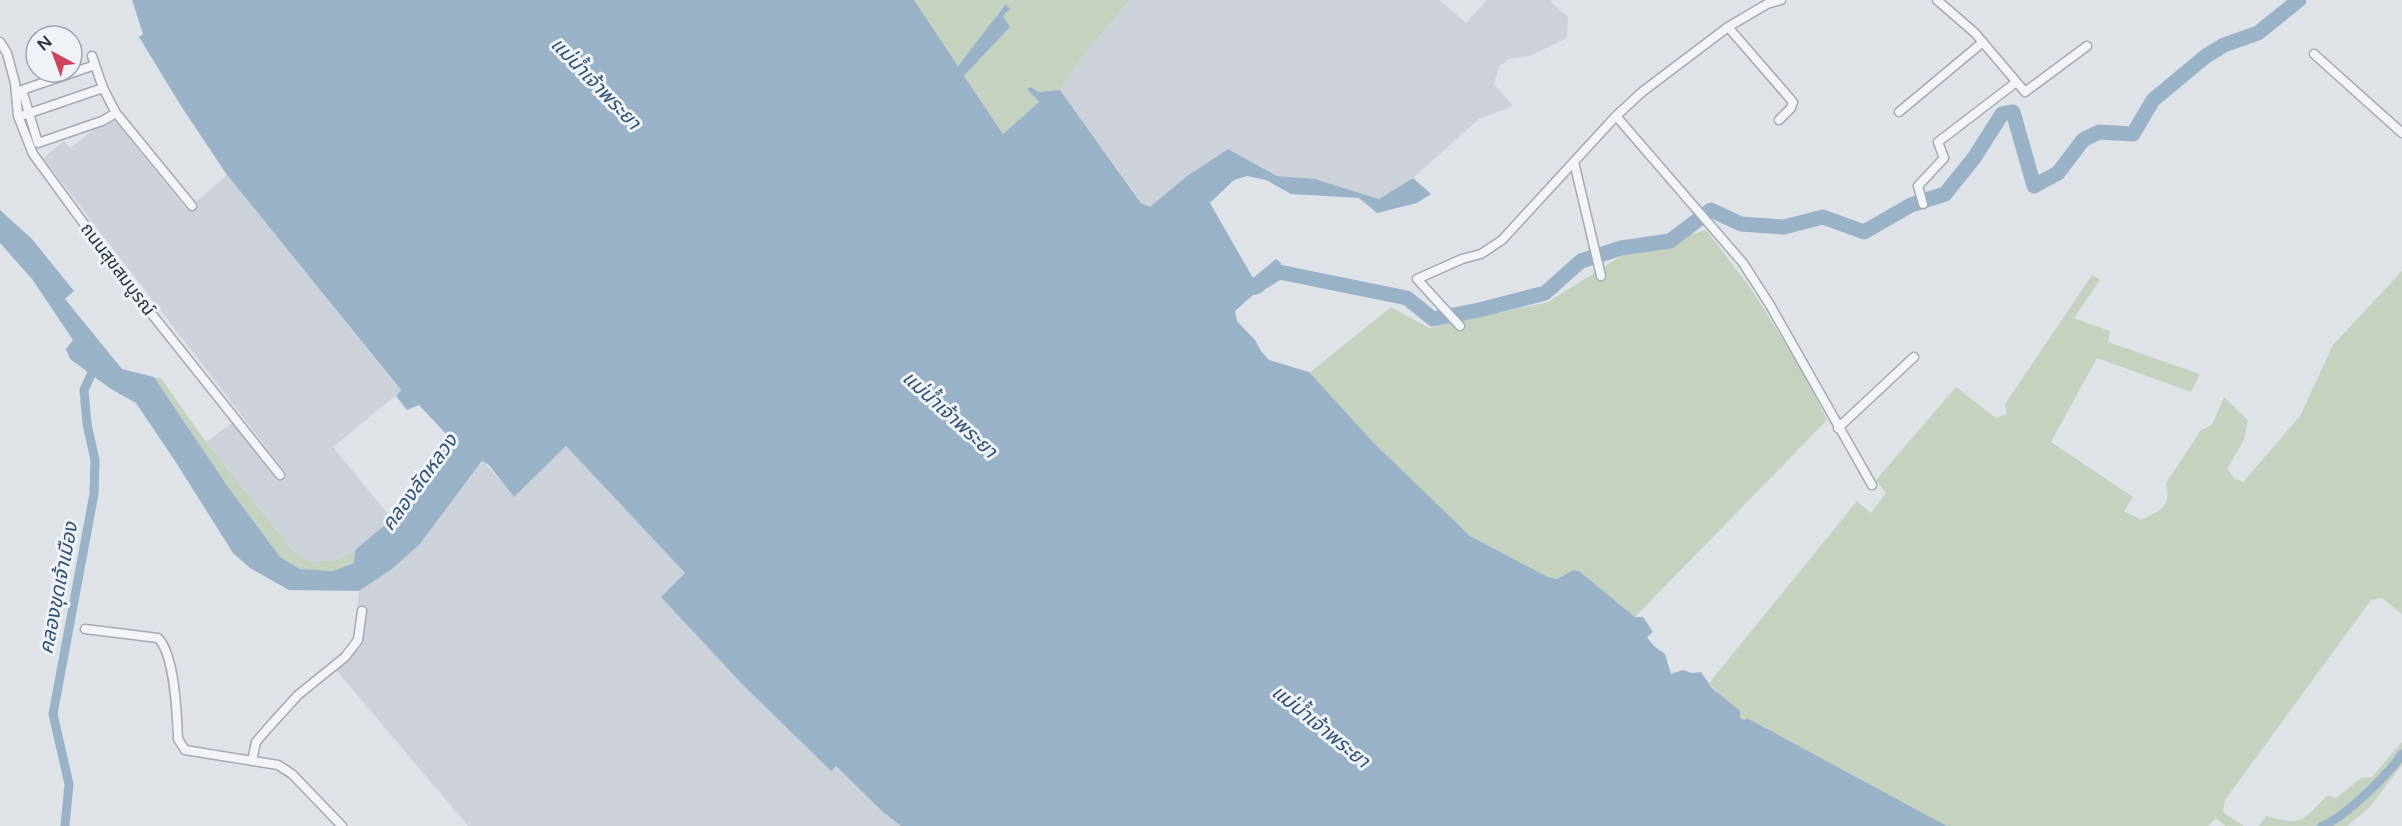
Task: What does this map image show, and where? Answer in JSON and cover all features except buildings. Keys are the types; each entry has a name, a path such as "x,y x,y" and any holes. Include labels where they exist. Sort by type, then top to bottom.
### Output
{"street":[{"path":"1460,327 1417,279 1491,249 1642,92 1728,27 1767,4 1781,0"},
{"path":"1936,0 1975,33 2021,90 2029,91 2087,46"},
{"path":"1728,27 1793,102 1791,108 1779,120"},
{"name":"ถนนสุขสมบูรณ์","path":"0,42 7,53 23,115 27,144 41,166 138,297 236,423 280,475"},
{"path":"1899,112 1983,42"},
{"path":"2314,54 2402,134"},
{"path":"92,56 103,88 116,113 192,206"},
{"path":"95,65 22,90 23,115 38,143 102,121 116,113"},
{"path":"1923,204 1918,186 1944,160 1938,145 1940,140 2015,83"},
{"path":"23,115 103,88"},
{"path":"1616,117 1743,263 1765,297 1872,485"},
{"path":"1574,162 1600,273"},
{"path":"1838,428 1914,357"},
{"path":"252,761 256,742 268,728 298,695 328,673 358,640 362,611"},
{"path":"85,629 160,640 173,678 177,739 180,745 185,750 278,765 292,774 342,826"}],"shaded area":[{"path":"1130,0 1439,0 1466,23 1487,0 1552,0 1551,2 1568,17 1567,38 1530,56 1509,59 1499,67 1494,84 1513,106 1479,119 1413,178 1379,199 1315,179 1277,176 1228,149 1187,176 1151,208 1142,203 1060,90 1080,59"},
{"path":"111,116 187,210 227,175 401,391 333,447 392,519 355,550 336,560 310,562 293,551 206,442 232,423 276,480 286,473 43,158 64,141 70,148"},
{"path":"566,446 685,573 662,598 742,684 830,770 836,766 884,813 901,826 468,826 331,664 353,640 359,591 392,569 420,544 483,461 514,496"}],"green space":[{"path":"914,0 1130,0 1080,59 1060,90 1038,92 1027,89 1039,102 1003,134 964,76 1010,27 1003,16 1010,9 1006,5 958,66"},
{"path":"1706,230 1752,290 1806,377 1827,420 1635,617 1579,571 1573,570 1557,579 1548,577 1470,536 1372,441 1309,373 1391,307 1429,328 1548,302 1621,256"},
{"path":"2402,271 2402,614 2382,598 2371,600 2225,800 2223,812 2244,826 2225,826 2216,818 2208,826 1947,826 1747,718 1744,720 1709,683 1857,501 1871,513 1886,493 1876,480 1956,387 1996,418 2007,414 2005,404 2092,275 2100,280 2074,318 2110,331 2108,342 2200,374 2191,392 2097,358 2051,442 2133,497 2124,511 2141,520 2159,510 2166,503 2166,483 2201,430 2212,425 2224,397 2248,420 2244,440 2227,469 2234,478 2243,482 2300,416 2333,345"},
{"path":"154,377 161,378 206,442 293,551 310,562 336,560 355,550 354,563 333,571 300,569 280,557 226,484"},
{"path":"2402,742 2402,765 2369,808 2347,826 2259,826 2266,816 2288,821 2301,819 2328,795 2336,798 2361,778 2372,777"}],"water":[{"path":"132,0 914,0 958,66 1006,4 1010,9 1003,16 1010,27 964,76 1003,134 1039,102 1027,89 1031,87 1038,92 1060,90 1141,203 1150,207 1187,176 1228,149 1277,176 1315,179 1379,199 1413,178 1431,194 1417,203 1377,213 1359,198 1291,194 1266,180 1247,176 1234,180 1210,203 1253,278 1276,259 1281,263 1267,288 1253,295 1235,311 1237,321 1255,340 1261,351 1269,360 1309,372 1372,441 1470,536 1548,577 1557,579 1573,570 1579,571 1635,617 1643,617 1653,632 1647,637 1665,654 1671,674 1683,670 1692,673 1701,672 1712,688 1740,711 1740,717 1744,720 1747,718 1947,826 901,826 884,813 836,766 831,771 742,684 661,597 685,573 566,446 514,497 489,465 482,461 420,544 392,569 359,591 289,590 250,568 233,553 136,403 111,389 70,359 66,349 73,340 32,279 0,243 0,210 32,239 74,291 65,299 122,369 154,377 226,484 280,557 300,569 333,571 354,563 355,550 392,519 443,437 447,435 419,405 407,410 396,396 401,390 227,175 139,37 143,34"}],"waterway":[{"path":"1263,282 1279,272 1407,298 1433,319 1545,293 1581,261 1621,248 1670,241 1711,210 1741,224 1784,227 1823,217 1864,232 1911,205 1945,194 1974,158 2002,114 2013,112 2034,186 2058,173 2083,140 2099,132 2133,134 2153,100 2206,56 2224,45 2258,33 2299,0"},
{"name":"คลองขุดเจ้าเมือง","path":"65,826 69,784 53,714 94,494 95,460 87,424 84,390 96,364"},
{"path":"2322,826 2342,814 2365,794 2402,754"}],"water label":[{"name":"แม่น้ำเจ้าพระยา","path":"596,83"},
{"name":"แม่น้ำเจ้าพระยา","path":"950,414"},
{"name":"คลองลัดหลวง","path":"419,482"},
{"name":"แม่น้ำเจ้าพระยา","path":"1321,726"}]}
